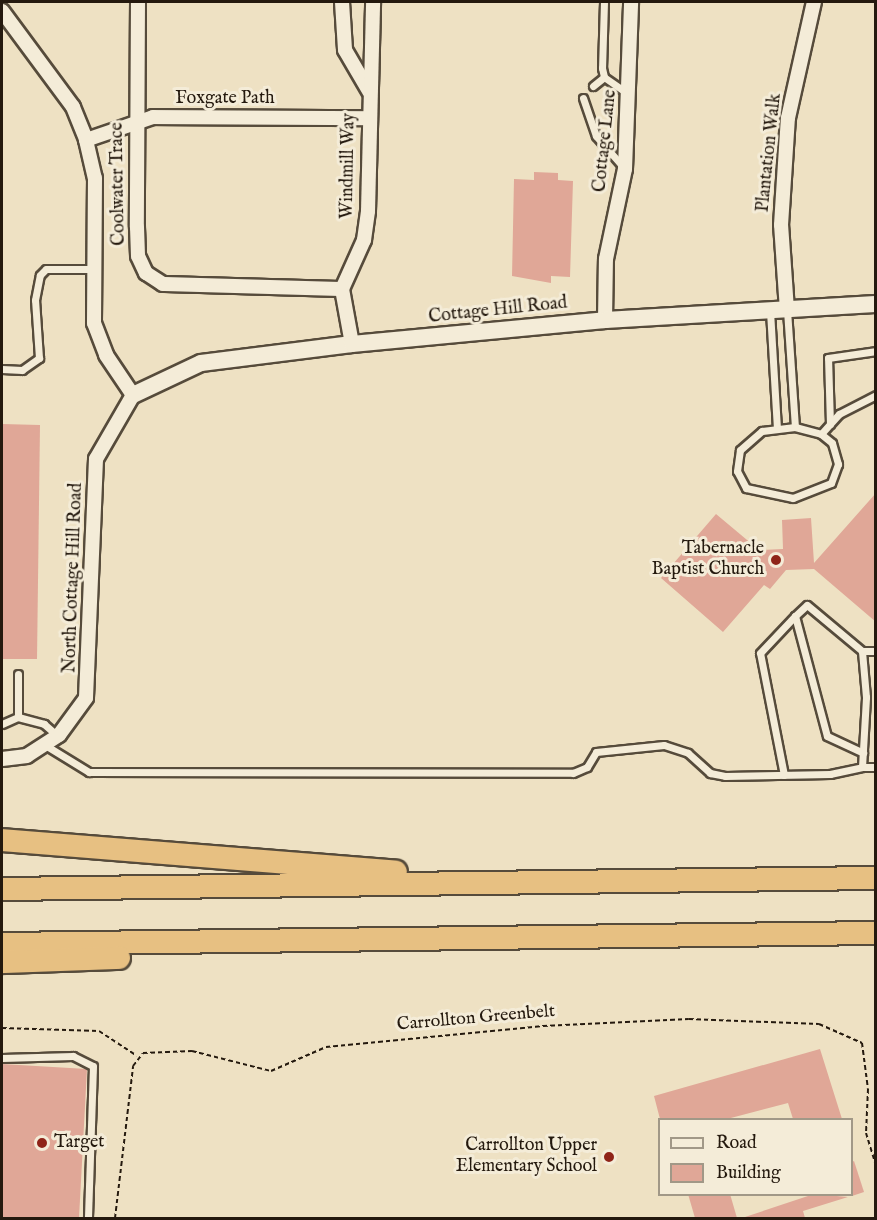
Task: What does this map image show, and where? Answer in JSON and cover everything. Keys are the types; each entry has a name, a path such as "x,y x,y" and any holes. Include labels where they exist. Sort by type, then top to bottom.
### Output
{"highway":[{"path":"2,840 501,883"},
{"path":"2,889 876,878"},
{"path":"2,944 876,933"},
{"path":"2,962 155,957 236,942"}],"street":[{"name":"Coolwater Trace","path":"138,2 135,122 138,256 146,273 163,284 342,289"},
{"name":"Windmill Way","path":"342,2 345,50 369,91"},
{"name":"Windmill Way","path":"342,289 364,240 373,2"},
{"name":"Cottage Lane","path":"605,320 606,259 625,169 630,96 631,2"},
{"name":"Plantation Walk","path":"778,311 788,118 814,2"},
{"path":"2,11 74,107 86,140 95,178 94,323 105,355 133,395"},
{"name":"Foxgate Path","path":"86,140 153,117 368,118"},
{"path":"342,289 352,344"},
{"name":"Cottage Hill Road","path":"133,395 201,363 352,344 605,320 876,304"},
{"name":"North Cottage Hill Road","path":"2,759 27,756 58,736 86,698 90,671 96,459 133,395"}],"lane":[{"path":"604,2 604,77"},
{"path":"593,86 604,77"},
{"path":"604,77 630,96"},
{"path":"583,98 596,136 625,169"},
{"path":"2,369 22,370 39,358 35,300 40,275 46,269 95,268"},
{"path":"778,311 795,427"},
{"path":"777,428 778,311"},
{"path":"831,424 828,358 876,351"},
{"path":"821,434 856,402 876,394"},
{"path":"795,427 821,434 836,453 831,483 808,496 777,499 746,488 737,471 740,450 762,431 777,428 795,427"},
{"path":"784,776 760,653 807,605 862,651 876,651"},
{"path":"795,616 827,736 863,753"},
{"path":"862,651 862,767"},
{"path":"18,674 18,717"},
{"path":"2,724 18,717 44,724 58,736"},
{"path":"45,744 89,772 573,773 588,766 596,752 664,746 688,753 710,773 784,776 876,767"},
{"path":"2,1058 73,1056 93,1066 88,1218"}],"path":[{"name":"Carrollton Greenbelt","path":"136,1056 192,1051 271,1071 326,1047 543,1026 689,1019 819,1024 862,1042 868,1089 866,1133 876,1165"},
{"path":"2,1028 99,1031 136,1056 115,1218"}],"building":[{"path":"534,172 558,173 558,180 573,181 570,277 551,276 551,283 512,276 514,179 534,180"},
{"path":"2,424 40,425 37,659 2,659"},
{"name":"Tabernacle Baptist Church","path":"876,493 876,622 814,569 786,570 770,589 764,585 723,632 661,578 716,514 759,550 783,549 782,520 811,518 814,563"},
{"path":"820,1049 842,1118 793,1118 788,1103 731,1118 660,1118 654,1096"},
{"name":"Target","path":"2,1064 87,1069 79,1218 2,1218"},
{"path":"853,1162 864,1192 853,1196"},
{"path":"689,1196 731,1196 737,1218 695,1218"},
{"path":"808,1196 848,1197 803,1211 805,1218 742,1218"}],"place":[{"name":"Tabernacle Baptist Church","path":"776,560"},
{"name":"Target","path":"42,1143"},
{"name":"Carrollton Upper Elementary School","path":"609,1157"}]}
